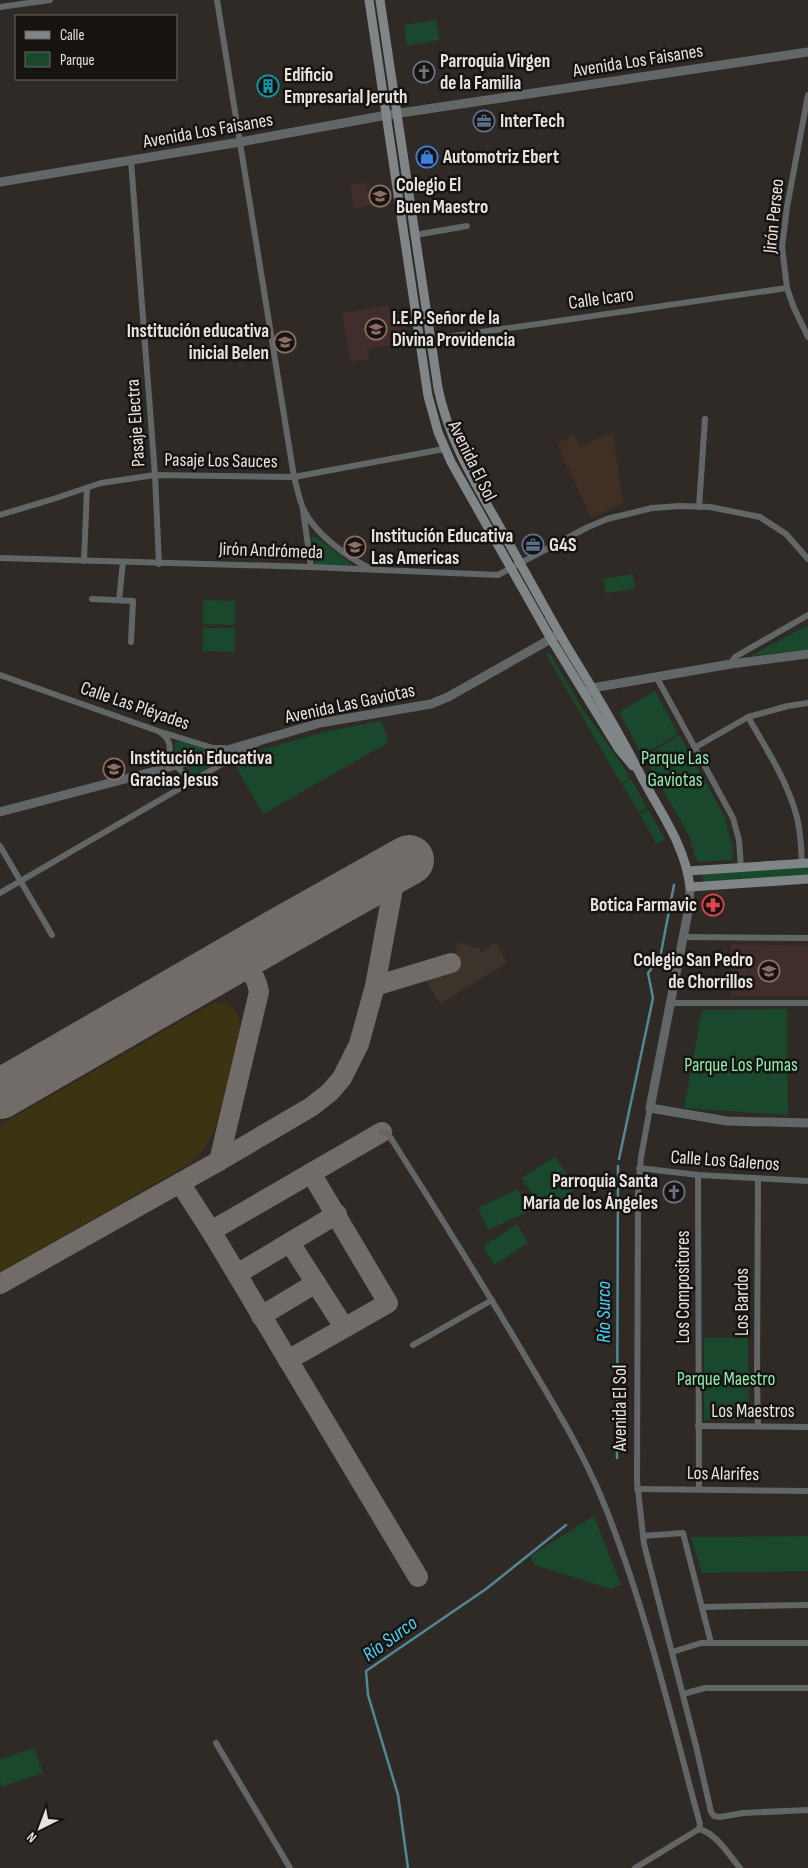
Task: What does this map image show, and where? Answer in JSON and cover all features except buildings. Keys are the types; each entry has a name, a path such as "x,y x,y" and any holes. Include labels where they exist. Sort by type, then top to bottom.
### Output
{"main road":[{"name":"Avenida El Sol","path":"369,0 428,396 444,449 550,639 618,748 641,775"},
{"name":"Avenida El Sol","path":"380,0 440,399 454,441 560,634 627,745 684,858 690,887"},
{"path":"688,871 805,864"},
{"path":"690,887 808,879"}],"street":[{"path":"0,7 50,0"},
{"path":"217,0 294,478 303,508 311,567"},
{"name":"Avenida Los Faisanes","path":"0,182 240,142 398,113 808,52"},
{"name":"Jirón Perseo","path":"808,95 787,207 782,247 787,288 808,337"},
{"name":"Pasaje Electra","path":"131,160 155,475 159,564"},
{"path":"415,235 467,226"},
{"name":"Calle Icaro","path":"419,341 787,288"},
{"path":"699,507 706,419"},
{"name":"Pasaje Los Sauces","path":"0,515 101,483 155,475 294,478 444,449"},
{"path":"84,561 87,488"},
{"name":"Jirón Andrómeda","path":"0,558 498,574 607,519 652,508 699,507 742,509 760,517 786,534 808,559"},
{"path":"303,508 317,528 335,546 354,560 373,570"},
{"path":"119,600 123,562"},
{"path":"92,599 133,601 131,642"},
{"path":"731,664 735,657 808,615"},
{"name":"Avenida Las Gaviotas","path":"0,812 160,770 320,723 431,704 448,697 560,634"},
{"path":"584,693 592,688 731,664 808,654"},
{"name":"Calle Las Pléyades","path":"0,675 158,731 219,748 262,741"},
{"path":"657,678 733,818 741,868"},
{"path":"696,747 748,717 774,709 808,703"},
{"path":"748,717 781,774 788,790 798,823 805,864"},
{"path":"158,731 166,736 170,748 167,762 160,770"},
{"path":"0,893 262,741"},
{"path":"175,765 184,774 185,782 183,787"},
{"path":"0,846 52,935"},
{"name":"Avenida El Sol","path":"690,887 689,907 650,1108 640,1168 638,1193 636,1468 643,1536 710,1810 714,1816 720,1817 808,1810"},
{"path":"683,937 808,938"},
{"path":"670,1003 808,1003"},
{"path":"650,1108 727,1120 808,1123"},
{"path":"382,1132 388,1134 392,1140 492,1300 576,1443 605,1506 625,1559 648,1633 700,1824 699,1829"},
{"name":"Calle Los Galenos","path":"640,1168 698,1175 808,1181"},
{"name":"Los Compositores","path":"698,1175 699,1489"},
{"name":"Los Bardos","path":"758,1179 758,1426"},
{"path":"413,1345 492,1300"},
{"name":"Los Maestros","path":"698,1426 808,1427"},
{"name":"Los Alarifes","path":"637,1489 808,1490"},
{"path":"643,1536 683,1533 711,1643"},
{"path":"702,1606 808,1605"},
{"path":"672,1652 702,1643 808,1643"},
{"path":"683,1694 706,1688 808,1688"},
{"path":"216,1743 290,1868"},
{"path":"635,1868 699,1829 708,1832 740,1868"}],"shaded area":[{"path":"366,182 368,194 388,190 390,202 354,208 350,185"},
{"name":"I.E.P. Señor de la Divina Providencia","path":"389,305 391,315 404,313 409,342 367,349 369,359 350,362 342,313"},
{"path":"574,434 580,446 602,436 613,434 623,504 591,518 557,444"},
{"path":"496,942 507,963 440,1004 426,981 450,967 458,943 480,948 480,953"},
{"name":"Colegio San Pedro de Chorrillos","path":"731,944 808,946 808,996 731,996"}],"green space":[{"path":"436,20 439,40 407,46 404,25"},
{"path":"314,536 352,565 350,567 317,565 314,561 311,538"},
{"path":"633,574 635,589 606,593 603,579"},
{"path":"203,600 236,601 235,625 203,624"},
{"path":"808,625 808,649 752,656 754,654"},
{"path":"203,628 235,628 235,652 203,651"},
{"path":"549,652 582,708 630,778 621,783 546,654"},
{"path":"655,691 678,734 642,755 619,712"},
{"path":"381,721 389,742 263,814 235,765 261,750 325,732"},
{"name":"Parque Las Gaviotas","path":"680,735 725,818 732,844 733,860 697,862 689,835 644,757"},
{"path":"179,740 209,751 176,759 174,757 175,744"},
{"path":"226,756 196,775 192,776 188,767 191,764"},
{"path":"631,779 647,808 639,812 622,784"},
{"path":"648,810 665,839 657,844 640,815"},
{"path":"808,867 808,876 703,883 703,874"},
{"name":"Parque Los Pumas","path":"787,1009 788,1115 684,1108 702,1010"},
{"path":"555,1157 577,1188 546,1213 521,1178"},
{"path":"518,1189 527,1212 488,1230 478,1208"},
{"path":"517,1224 528,1243 494,1265 483,1247"},
{"name":"Parque Maestro","path":"704,1338 748,1338 749,1420 704,1420"},
{"path":"594,1516 621,1585 611,1589 535,1565 530,1556"},
{"path":"808,1536 808,1571 702,1573 691,1537"},
{"path":"34,1748 43,1773 2,1787 0,1781 0,1759"}],"sand":[{"path":"215,1002 234,1008 240,1021 240,1027 217,1123 207,1145 191,1163 0,1272 0,1125"}],"waterway":[{"name":"Río Surco","path":"619,1159 653,998 648,973 660,958 674,885"},
{"name":"Río Surco","path":"617,1458 618,1166"},
{"name":"Río Surco","path":"408,1868 398,1795 368,1695 366,1671 486,1589 566,1525"}],"taxiway":[{"path":"0,1284 219,1161 311,1107 330,1092 342,1078 359,1044 375,986 397,867"},
{"path":"375,986 451,963"},
{"path":"219,1161 259,992 255,979 248,970 232,964 225,964"},
{"path":"211,1231 382,1132"},
{"path":"288,1360 388,1303 311,1173"},
{"path":"180,1183 211,1231 418,1577"},
{"path":"237,1274 337,1214"},
{"path":"290,1243 344,1327"},
{"path":"261,1316 316,1283"}],"runway":[{"path":"0,1094 409,860"}],"place":[{"name":"Parroquia Virgen de la Familia","path":"424,72"},
{"name":"Edificio Empresarial Jeruth","path":"268,86"},
{"name":"InterTech","path":"484,121"},
{"name":"Automotriz Ebert","path":"427,157"},
{"name":"Colegio El Buen Maestro","path":"380,196"},
{"name":"I.E.P. Señor de la Divina Providencia","path":"376,329"},
{"name":"Institución educativa inicial Belen","path":"285,342"},
{"name":"G4S","path":"533,545"},
{"name":"Institución Educativa Las Americas","path":"355,547"},
{"name":"Institución Educativa Gracias Jesus","path":"114,769"},
{"name":"Botica Farmavic","path":"713,905"},
{"name":"Colegio San Pedro de Chorrillos","path":"769,971"},
{"name":"Parroquia Santa María de los Ángeles","path":"674,1192"}]}
